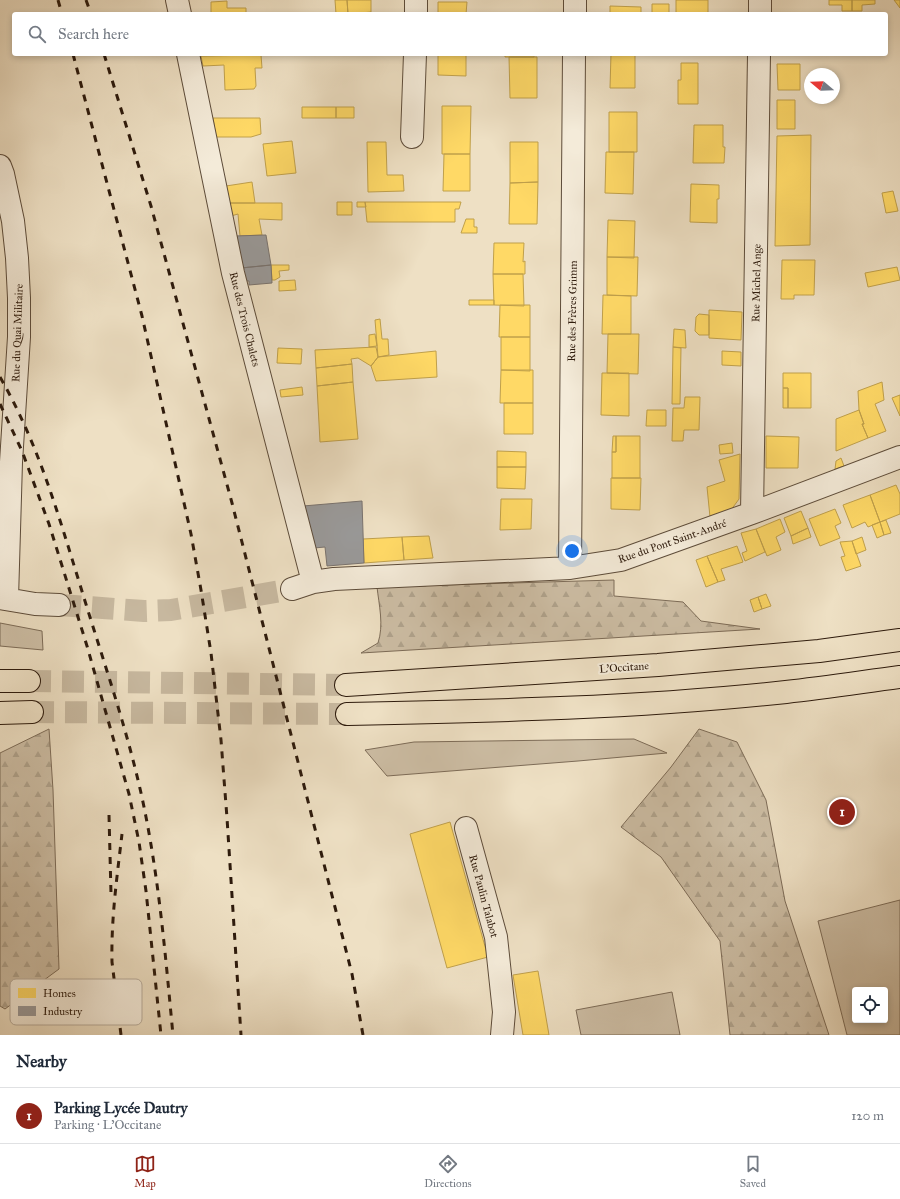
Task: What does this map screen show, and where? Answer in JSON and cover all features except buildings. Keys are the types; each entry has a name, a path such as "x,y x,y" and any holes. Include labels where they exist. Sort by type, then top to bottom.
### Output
{"highway":[{"name":"L'Occitane","path":"346,685 666,664 819,651 900,640"},
{"path":"347,714 478,711 651,703 786,692 900,677"},
{"path":"0,680 29,680"},
{"path":"0,713 32,712"}],"street":[{"path":"177,0 180,12"},
{"path":"416,0 416,12"},
{"path":"575,0 575,12"},
{"path":"760,0 760,12"},
{"name":"Rue des Trois Chalets","path":"188,56 233,273 313,582"},
{"path":"412,137 415,56"},
{"name":"Rue des Frères Grimm","path":"570,568 574,56"},
{"name":"Rue Michel Ange","path":"752,513 759,56"},
{"name":"Rue du Quai Militaire","path":"1,171 13,221 19,298 19,337 4,598"},
{"name":"Rue du Pont Saint-André","path":"292,589 313,582 334,579 570,568 621,560 752,513 900,457"},
{"path":"4,598 35,604 59,605"},
{"name":"Rue Paulin Talabot","path":"466,828 496,937 504,1012 502,1035"}],"green space":[{"path":"614,580 614,596 683,602 701,621 760,629 361,653 378,643 380,636 381,629 377,587"},
{"path":"0,623 42,631 43,650 0,646"},
{"path":"49,729 53,790 59,969 46,979 10,979 10,1005 5,1009 0,1006 0,753"},
{"path":"699,729 737,742 766,800 785,901 829,1035 730,1035 720,941 661,857 621,827 671,767"},
{"path":"634,739 667,753 387,776 365,750 414,742"},
{"path":"900,900 900,1035 847,1035 818,921"},
{"path":"672,992 680,1035 581,1035 576,1010"}],"tunnel":[{"path":"59,605 144,611 171,610 292,589"},
{"path":"29,681 346,685"},
{"path":"32,712 347,714"}],"railway":[{"path":"58,0 61,12"},
{"path":"86,0 90,12"},
{"path":"74,56 142,316 191,534 201,590 211,653 221,740 241,1035"},
{"path":"105,56 151,206 232,503 352,974 363,1035"},
{"path":"0,377 14,403 37,454 64,533 108,673 133,759 146,817 155,871 173,1035"},
{"path":"0,404 22,451 49,524 87,646 129,794 139,842 146,891 161,1035"},
{"path":"109,815 111,894"},
{"path":"114,979 112,962 112,930 122,834"},
{"path":"120,1025 121,1035"}],"place":[{"name":"Parking Lycée Dautry","path":"842,812"}]}
